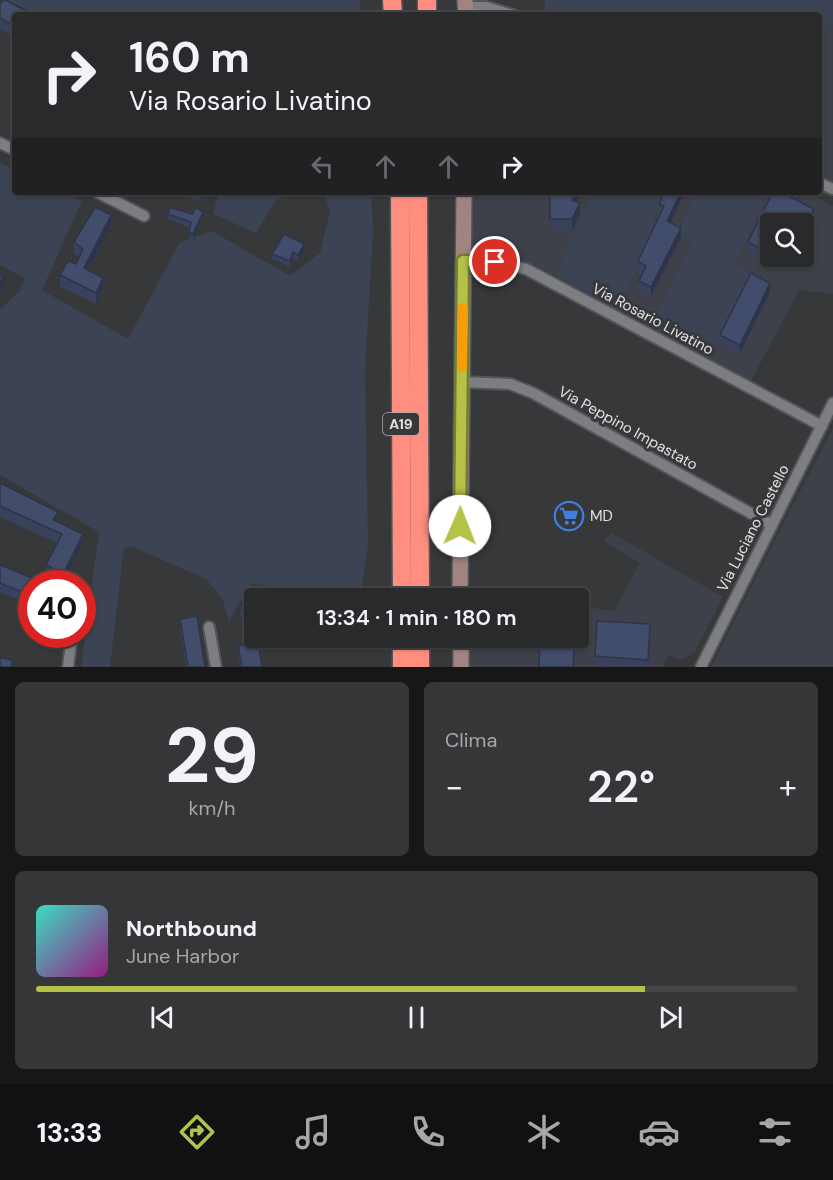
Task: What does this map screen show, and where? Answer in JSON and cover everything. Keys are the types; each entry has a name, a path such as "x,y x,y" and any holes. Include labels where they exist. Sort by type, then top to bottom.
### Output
{"highway":[{"name":"A19","path":"400,195 402,588"},
{"name":"A19","path":"418,195 420,588"},
{"path":"402,648 402,667"},
{"path":"420,648 420,667"}],"street":[{"path":"466,7 486,8 501,12"},
{"path":"103,195 144,216"},
{"path":"460,588 464,195"},
{"name":"Via Rosario Livatino","path":"463,261 495,262 526,269 822,426"},
{"name":"Via Peppino Impastato","path":"462,382 510,384 533,393 772,525"},
{"name":"Via Luciano Castello","path":"701,667 833,403"},
{"path":"209,627 216,667"},
{"path":"68,667 70,648"},
{"path":"461,648 461,667"}],"shaded area":[{"path":"6,0 360,0 361,12 32,12"},
{"path":"545,0 833,0 833,23 830,23 822,34 822,12 544,12"},
{"path":"830,23 833,23 833,184 822,178 822,34"},
{"path":"0,163 12,169 12,195 69,195 82,201 42,290 128,339 180,242 212,231 290,276 320,253 330,212 325,196 322,195 371,195 373,231 365,372 368,544 361,588 269,588 264,585 251,584 249,588 244,588 244,596 229,621 222,598 206,579 133,547 124,547 110,667 81,667 84,648 96,648 96,570 94,570 99,532 0,475 0,309 20,291 25,278 0,265"},
{"path":"218,195 286,195 275,201 256,233 213,214"},
{"path":"471,195 593,195 554,275 526,261 472,247"},
{"path":"593,195 666,195 653,221 658,225 618,310 554,275"},
{"path":"666,195 695,195 677,234 692,242 651,327 618,310 658,225 653,222"},
{"path":"695,195 768,195 735,266 751,275 710,359 651,327 692,242 677,234"},
{"path":"768,195 812,195 833,206 833,294 799,290 751,381 710,359 751,275 735,267"},
{"path":"833,428 833,667 711,667 789,513"},
{"path":"612,533 723,597 694,653 680,660 669,655 663,667 470,667 470,648 589,648 589,607 614,611 640,563 603,541"}],"building":[{"path":"5,0 28,12 12,12 12,24 0,18 0,4"},
{"path":"550,195 574,195 572,200 580,203 572,219 550,219"},
{"path":"663,195 680,195 667,221 681,228 651,287 639,281 646,266 638,261 664,206 659,204"},
{"path":"772,195 787,195 814,209 812,213 762,213"},
{"path":"95,207 111,215 84,268 103,278 96,293 60,275 68,261 76,264 83,249 74,242"},
{"path":"195,207 203,212 193,234 189,232 191,222 168,214 170,208 193,214"},
{"path":"760,218 760,248 748,242"},
{"path":"284,234 304,244 298,255 293,252 290,261 272,254"},
{"path":"751,273 770,283 740,345 720,335"},
{"path":"0,483 58,512 53,520 83,534 65,570 55,570 46,565 62,534 0,506"},
{"path":"0,565 18,572 18,590 0,583"},
{"path":"197,616 205,667 188,667 180,619"},
{"path":"597,621 650,624 648,660 595,656"},
{"path":"238,646 259,648 262,667 242,667"},
{"path":"540,648 574,648 573,667 539,667"},
{"path":"0,658 12,660 12,667 0,667"}],"slow traffic":[{"path":"462,367 463,308"}],"place":[{"name":"MD","path":"569,516"}],"route":[{"path":"460,526 463,261 495,262"}]}
